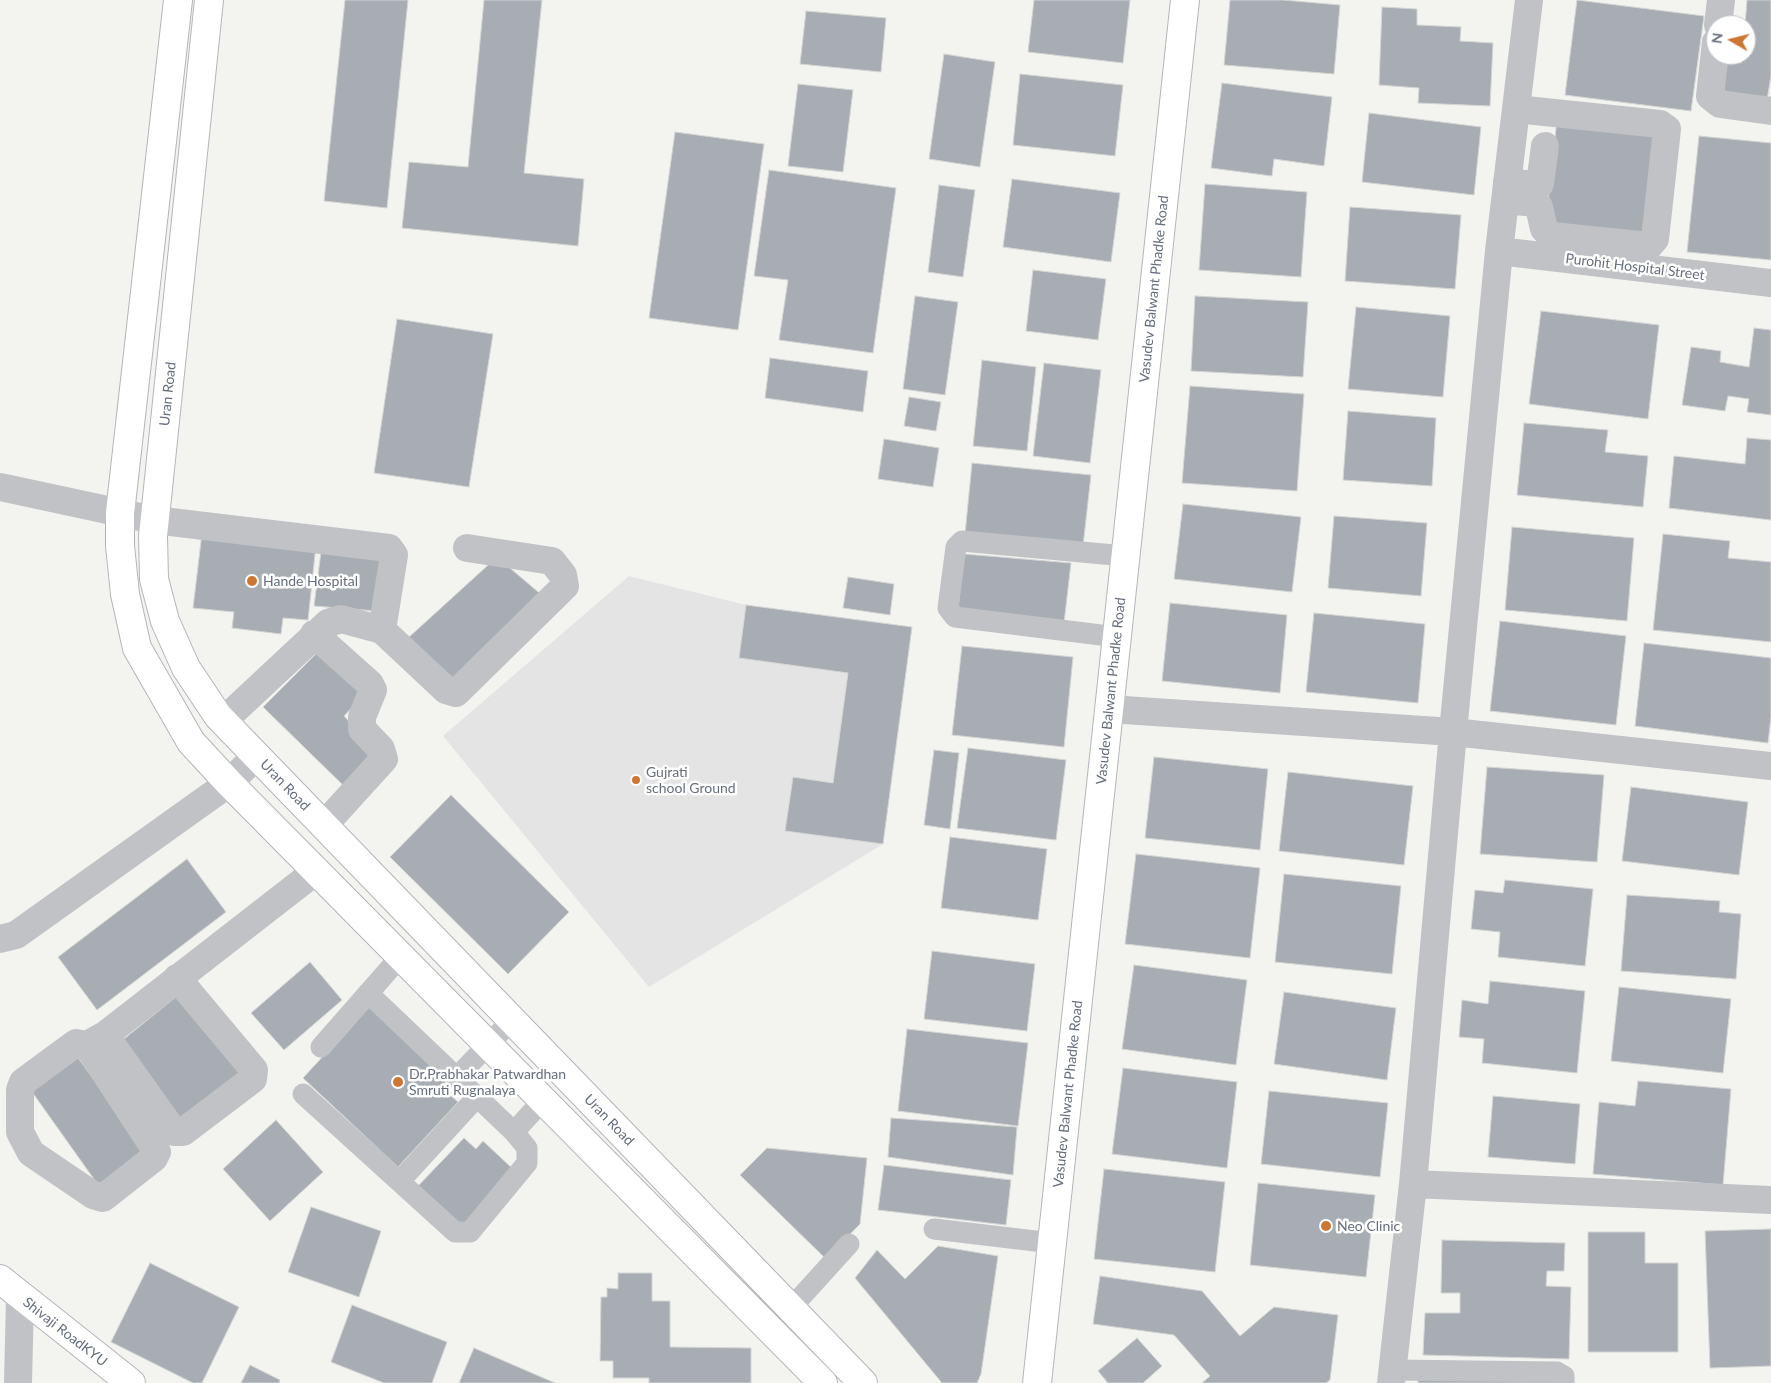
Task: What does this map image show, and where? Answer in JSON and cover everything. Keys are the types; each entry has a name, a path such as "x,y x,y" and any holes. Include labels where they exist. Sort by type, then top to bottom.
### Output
{"main road":[{"path":"178,0 120,513 120,546 125,594 137,648 191,742 229,783 823,1383"},
{"name":"Uran Road","path":"209,0 154,520 154,579 165,621 186,668 223,721 256,756 863,1383"},
{"name":"Vasudev Balwant Phadke Road","path":"1037,1383 1185,0"},
{"name":"Shivaji RoadKYU","path":"0,1279 20,1298 132,1383"}],"street":[{"path":"1392,1377 1413,1184 1452,732 1506,191 1529,0"},
{"path":"1719,15 1721,0"},
{"path":"1713,65 1710,96 1720,104 1771,111"},
{"path":"1506,191 1536,203 1539,207 1544,229 1552,236 1639,256 1655,239 1667,129 1660,124 1516,109"},
{"path":"1506,191 1540,184 1545,146"},
{"name":"Purohit Hospital Street","path":"1500,251 1639,256 1771,283"},
{"path":"0,487 154,520 390,548 394,555 382,630"},
{"path":"223,721 314,634 328,623 341,619 382,630 446,690 456,693 565,586 563,575 552,561 467,548"},
{"path":"314,634 370,684 373,690 362,717 362,729 381,749 384,758 324,825"},
{"path":"1109,709 1452,732 1771,766"},
{"path":"0,939 16,935 229,783 256,756"},
{"path":"96,1040 157,1152 154,1158 103,1198 93,1196 31,1153 20,1132 20,1090 23,1082 76,1043 96,1040 316,871"},
{"path":"96,1040 174,1132 183,1132 253,1079 254,1070 177,978"},
{"path":"1413,1184 1771,1200"},
{"path":"18,1383 20,1298"}],"lane":[{"path":"1117,636 955,617 948,608 956,547 962,541 1126,556"},
{"path":"320,1047 400,957"},
{"path":"303,1094 455,1232 470,1232 527,1163 527,1148 514,1132 368,993"},
{"path":"457,1077 512,1020"},
{"path":"400,1181 477,1097"},
{"path":"514,1132 543,1100"},
{"path":"934,1229 1052,1243"},
{"path":"791,1308 849,1244"},
{"path":"1392,1377 1557,1372 1564,1376 1564,1383"}],"shaded area":[{"name":"Gujrati school Ground","path":"629,576 746,605 740,658 848,673 833,783 793,777 785,831 883,844 649,987 443,736"}],"building":[{"path":"345,0 408,0 387,208 324,201"},
{"path":"484,0 542,0 524,173 584,179 578,246 402,228 409,162 468,167"},
{"path":"1034,0 1130,0 1123,63 1028,52"},
{"path":"1230,0 1283,0 1340,5 1334,74 1224,65"},
{"path":"1577,0 1704,16 1691,111 1565,95"},
{"path":"1747,0 1771,0 1771,76 1767,100 1720,95 1723,65 1756,65 1756,15 1746,15"},
{"path":"1382,7 1417,9 1417,25 1461,27 1460,41 1493,43 1490,106 1418,103 1419,88 1379,85"},
{"path":"806,11 886,18 881,72 800,64"},
{"path":"944,54 995,62 980,167 929,159"},
{"path":"1020,74 1123,85 1115,156 1013,145"},
{"path":"1222,83 1332,97 1324,166 1274,159 1272,176 1211,168"},
{"path":"798,84 853,90 843,172 788,166"},
{"path":"1369,113 1481,127 1474,195 1362,182"},
{"path":"1557,120 1659,130 1645,241 1551,231 1547,210"},
{"path":"675,132 764,144 738,330 649,318"},
{"path":"1699,136 1771,143 1771,260 1687,252"},
{"path":"769,170 896,188 873,353 779,340 788,280 754,276"},
{"path":"1012,179 1120,193 1111,262 1003,247"},
{"path":"1205,184 1307,192 1301,277 1199,270"},
{"path":"939,185 975,190 963,277 928,272"},
{"path":"1350,207 1461,215 1455,289 1345,281"},
{"path":"1033,270 1106,279 1098,340 1026,331"},
{"path":"915,296 958,302 945,395 903,389"},
{"path":"1195,296 1308,302 1303,377 1191,371"},
{"path":"1356,307 1450,316 1443,397 1348,389"},
{"path":"1541,311 1659,325 1648,419 1529,404"},
{"path":"397,319 493,334 469,487 374,473"},
{"path":"1754,328 1771,330 1771,415 1747,412 1749,399 1728,396 1725,411 1682,405 1691,347 1721,351 1720,362 1749,367"},
{"path":"770,358 868,371 863,412 765,398"},
{"path":"982,360 1036,367 1027,451 973,446"},
{"path":"1044,363 1101,370 1090,463 1033,456"},
{"path":"1190,386 1304,394 1297,491 1182,483"},
{"path":"909,397 941,402 936,431 904,426"},
{"path":"1348,411 1436,418 1432,486 1343,480"},
{"path":"1524,423 1608,430 1605,452 1648,456 1643,507 1517,495"},
{"path":"1747,438 1771,440 1771,520 1669,508 1674,456 1745,464"},
{"path":"884,439 939,448 933,487 878,479"},
{"path":"972,463 1091,475 1083,546 965,534"},
{"path":"1183,504 1301,517 1292,592 1174,579"},
{"path":"1334,516 1427,523 1421,596 1328,588"},
{"path":"1512,527 1634,538 1627,621 1505,610"},
{"path":"202,533 316,545 308,620 283,618 281,634 232,628 234,612 193,608"},
{"path":"1663,534 1730,541 1728,558 1771,562 1771,642 1653,630"},
{"path":"321,552 386,560 376,611 314,606"},
{"path":"964,554 1071,563 1064,623 958,608"},
{"path":"497,557 544,597 452,684 408,638"},
{"path":"848,577 894,584 890,615 843,608"},
{"path":"1170,603 1287,615 1280,693 1162,681"},
{"path":"746,605 912,627 883,844 785,831 793,777 833,783 848,673 739,658"},
{"path":"1314,613 1425,624 1418,703 1306,692"},
{"path":"1500,621 1626,636 1616,725 1490,711"},
{"path":"1644,643 1771,658 1771,717 1768,743 1635,726"},
{"path":"962,646 1073,657 1064,747 952,735"},
{"path":"322,648 368,690 344,716 380,756 348,790 263,707"},
{"path":"968,748 1066,760 1056,840 957,828"},
{"path":"934,750 959,753 950,829 924,825"},
{"path":"1154,757 1268,769 1260,850 1145,838"},
{"path":"1487,767 1604,775 1597,862 1480,854"},
{"path":"1288,772 1413,786 1404,865 1279,851"},
{"path":"1631,787 1748,802 1739,875 1622,861"},
{"path":"451,795 569,912 508,974 390,857"},
{"path":"950,837 1047,849 1038,920 941,908"},
{"path":"1136,854 1260,868 1250,958 1125,944"},
{"path":"187,859 226,912 97,1010 58,957"},
{"path":"1284,874 1401,886 1392,974 1275,962"},
{"path":"1505,880 1593,889 1585,966 1498,957 1500,932 1471,929 1475,890 1503,893"},
{"path":"1627,895 1720,901 1719,912 1741,914 1736,979 1621,971"},
{"path":"932,951 1035,964 1027,1031 924,1019"},
{"path":"310,962 342,1000 284,1050 251,1013"},
{"path":"1134,965 1247,980 1236,1065 1122,1049"},
{"path":"1490,981 1585,991 1577,1073 1482,1063 1484,1039 1459,1037 1462,1000 1488,1004"},
{"path":"1619,987 1731,999 1723,1073 1611,1061"},
{"path":"182,992 246,1072 182,1123 119,1043"},
{"path":"1284,992 1396,1008 1387,1080 1274,1064"},
{"path":"371,1004 450,1077 441,1087 458,1102 398,1167 303,1078"},
{"path":"907,1029 1028,1043 1018,1126 898,1111"},
{"path":"76,1055 147,1153 101,1189 30,1089"},
{"path":"1123,1068 1237,1082 1227,1168 1112,1154"},
{"path":"1638,1081 1731,1089 1723,1185 1593,1174 1599,1102 1635,1106"},
{"path":"1269,1091 1388,1103 1380,1177 1261,1164"},
{"path":"1493,1096 1580,1104 1575,1164 1488,1157"},
{"path":"891,1118 1017,1127 1013,1175 888,1157"},
{"path":"276,1120 323,1172 270,1221 223,1169"},
{"path":"464,1138 476,1149 483,1141 515,1171 463,1227 418,1186"},
{"path":"767,1148 867,1158 860,1224 826,1259 740,1175"},
{"path":"884,1165 1011,1180 1006,1225 878,1210"},
{"path":"1104,1169 1225,1182 1215,1272 1094,1259"},
{"path":"1258,1183 1375,1195 1366,1277 1250,1265"},
{"path":"311,1207 381,1231 359,1297 288,1272"},
{"path":"1771,1229 1771,1366 1710,1368 1705,1231"},
{"path":"1588,1232 1645,1232 1645,1263 1678,1263 1678,1352 1588,1352"},
{"path":"1442,1240 1565,1243 1564,1271 1547,1271 1546,1286 1571,1287 1569,1359 1423,1355 1425,1313 1460,1313 1460,1293 1441,1293"},
{"path":"938,1246 998,1256 981,1374 977,1383 942,1383 855,1278 877,1250 905,1279"},
{"path":"150,1263 239,1307 202,1383 193,1383 111,1342"},
{"path":"618,1273 652,1273 652,1301 670,1301 670,1347 751,1348 751,1383 649,1383 649,1378 613,1378 613,1361 600,1361 601,1297 607,1297 607,1288 618,1289"},
{"path":"1100,1276 1202,1291 1240,1336 1274,1307 1338,1315 1330,1380 1326,1383 1202,1383 1210,1376 1174,1335 1093,1324"},
{"path":"352,1305 447,1342 432,1383 384,1383 331,1362"},
{"path":"1137,1338 1162,1366 1143,1383 1108,1383 1098,1371"},
{"path":"474,1348 555,1383 459,1383"},
{"path":"250,1365 280,1380 279,1383 241,1383"},
{"path":"1558,1378 1557,1383 1418,1383 1418,1379"}],"place":[{"name":"Hande Hospital","path":"252,581"},
{"name":"Gujrati school Ground","path":"636,780"},
{"name":"Dr.Prabhakar Patwardhan Smruti Rugnalaya","path":"398,1082"},
{"name":"Neo Clinic","path":"1326,1226"}]}
